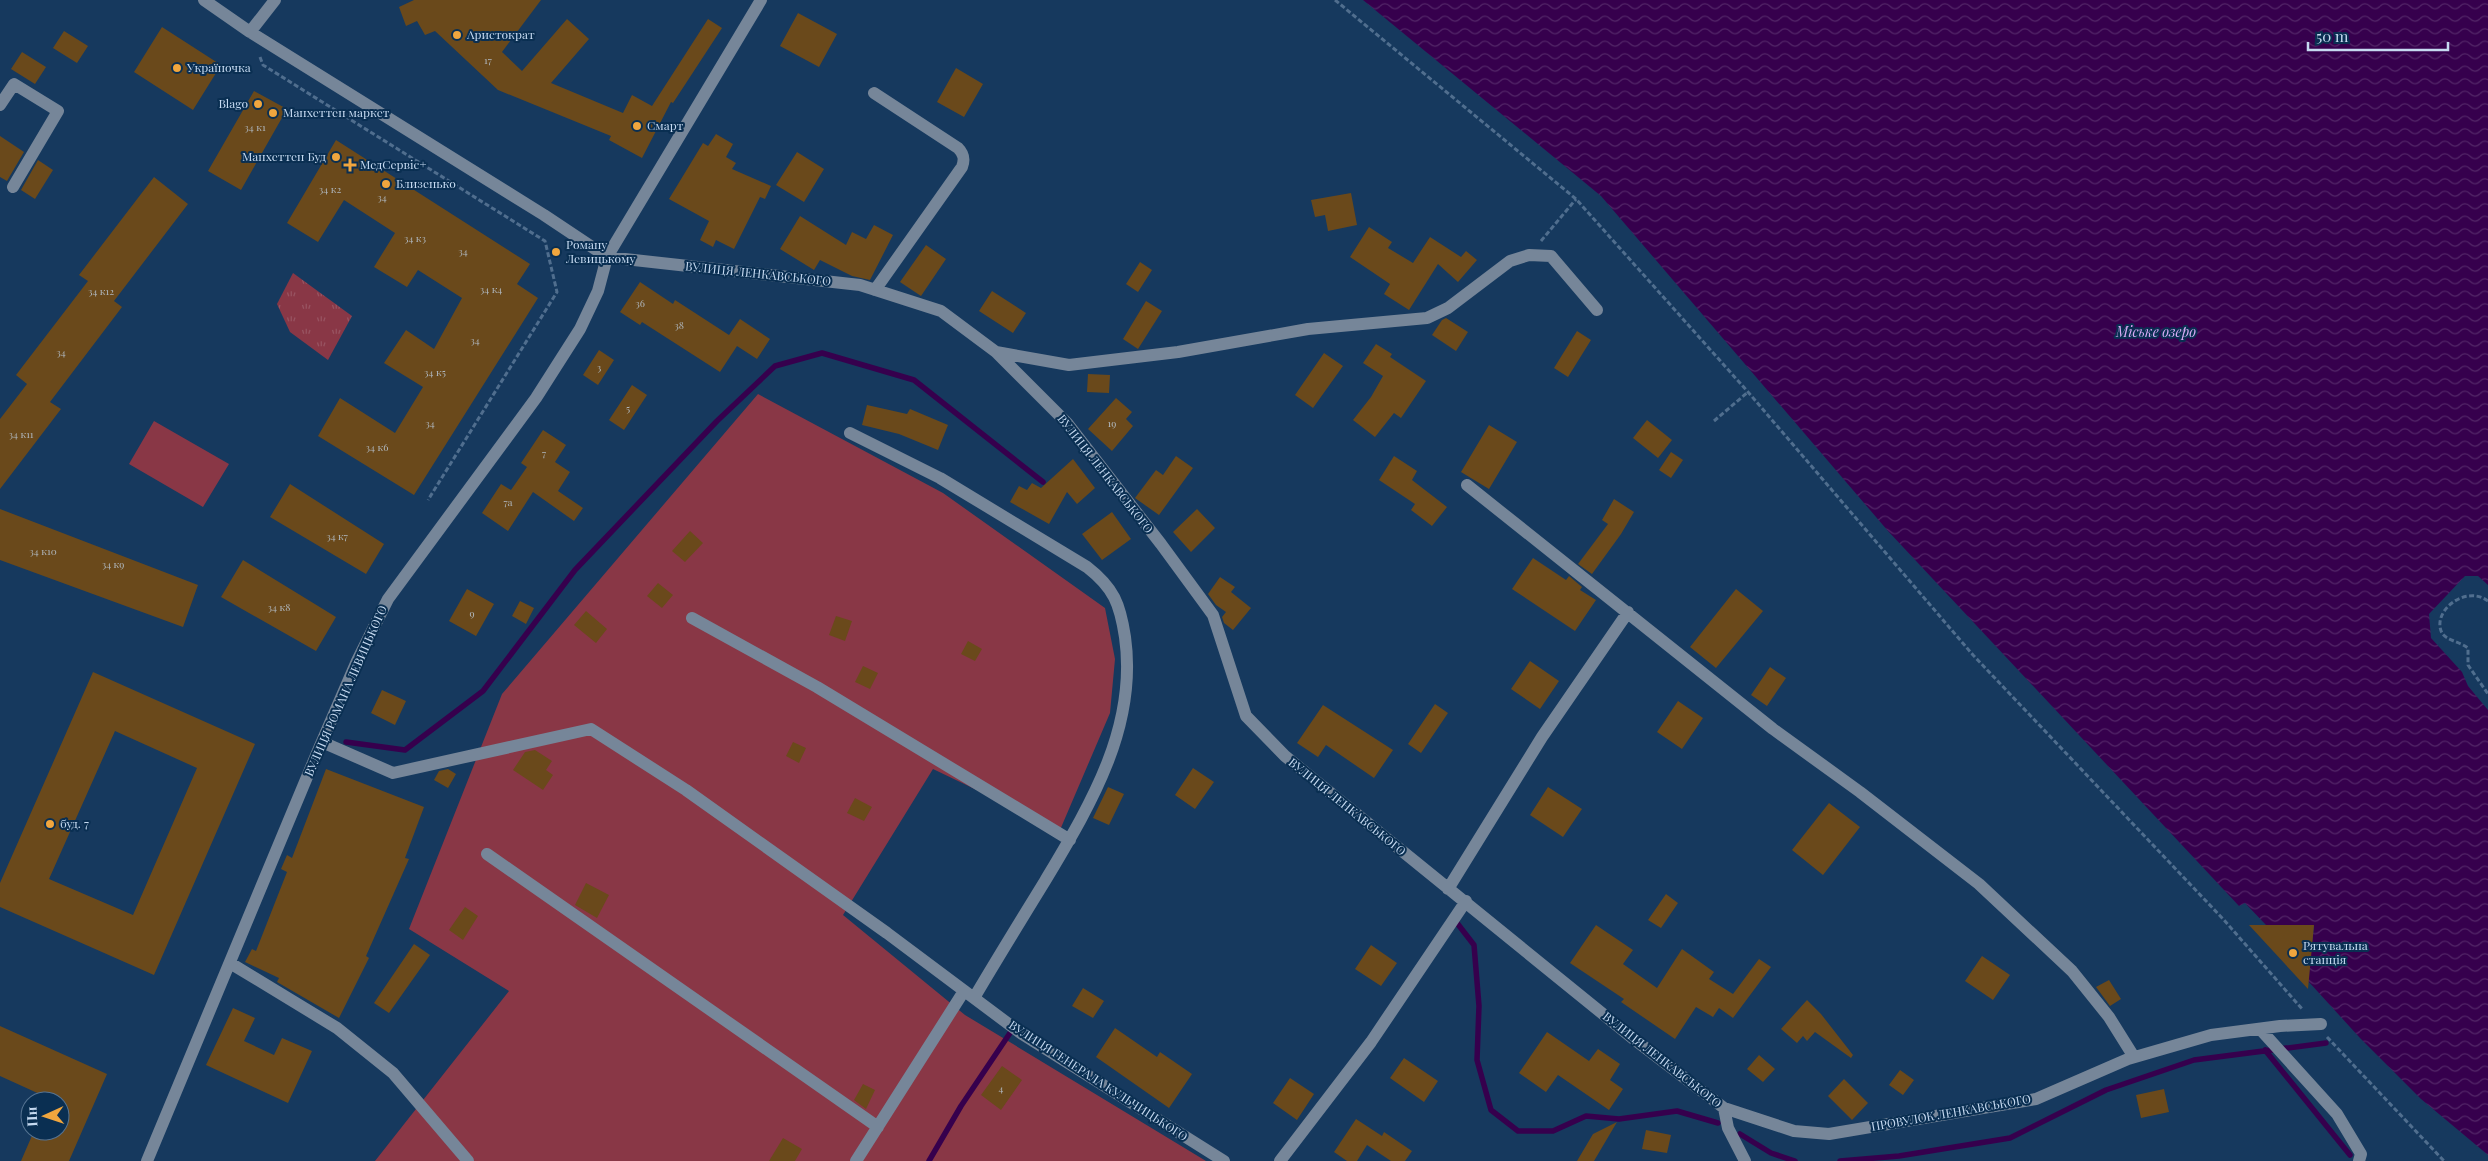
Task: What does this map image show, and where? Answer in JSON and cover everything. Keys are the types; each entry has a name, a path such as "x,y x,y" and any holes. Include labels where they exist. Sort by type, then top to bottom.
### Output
{"street":[{"name":"ВУЛИЦЯ ЛЕНКАВСЬКОГО","path":"204,0 250,32 544,215 606,257 860,285 941,311 996,352 1067,423 1213,615 1246,716 1285,756 1635,1040 1724,1108 1728,1128 1746,1161"},
{"path":"250,32 275,0"},
{"name":"ВУЛИЦЯ РОМАНА ЛЕВИЦЬКОГО","path":"147,1161 357,660 388,599 536,398 580,328 598,291 606,257 761,0"},
{"path":"0,105 14,84 58,111 12,187"},
{"path":"874,93 958,148 963,153 964,160 962,168 875,290"},
{"path":"996,352 1069,365 1178,352 1308,329 1427,318 1448,308 1510,261 1529,255 1550,256 1597,310"},
{"path":"850,433 940,478 1046,541 1100,577 1115,594 1123,621 1127,674 1123,709 1115,742 1086,813 969,994 856,1161"},
{"path":"1467,485 1773,730 1860,792 1979,884 2072,971 2109,1017 2134,1057"},
{"path":"1448,889 1542,737 1628,612"},
{"path":"692,618 817,687 1070,840"},
{"name":"ВУЛИЦЯ ГЕНЕРАЛА КУЛЬЧИЦЬКОГО","path":"322,742 393,773 591,729 686,790 888,933 1022,1034 1224,1161"},
{"path":"486,854 878,1127"},
{"path":"1280,1161 1372,1042 1466,901"},
{"path":"230,963 337,1028 393,1073 468,1161"},
{"name":"ПРОВУЛОК ЛЕНКАВСЬКОГО","path":"1724,1108 1794,1131 1829,1134 2036,1099 2134,1057 2211,1035 2318,1024"},
{"path":"2260,1029 2337,1114 2361,1154 2359,1161"}],"path":[{"path":"1336,0 1576,199 1748,392 1973,655 2224,920 2444,1161"},
{"path":"250,32 263,66 546,241 557,292 428,500"},
{"path":"1529,255 1576,199"},
{"path":"1714,421 1748,392"},
{"path":"2488,601 2470,595 2457,598 2442,615 2440,624 2441,632 2447,638 2460,642 2468,648 2468,665 2488,694"}],"green space":[{"path":"293,273 352,316 328,360 290,332 277,304"},
{"path":"758,394 943,493 1105,608 1115,659 1110,713 1060,830 933,769 843,915 965,1015 1206,1161 375,1161 509,991 409,929 502,694"},
{"path":"154,421 229,464 203,507 129,464"}],"water":[{"name":"Міське озеро","path":"1363,0 2488,0 2488,585 2478,576 2465,576 2429,614 2431,638 2462,672 2468,686 2488,710 2488,1155 2421,1099 2360,1038 2308,981 2314,926 2266,925 2245,903 2239,906 1888,531 1601,196"}],"building":[{"path":"414,0 541,0 502,52 522,71 567,19 589,39 551,83 623,113 632,95 652,106 708,19 722,28 673,103 671,102 642,158 609,140 611,136 498,90 435,31 425,35 417,21 406,26 399,7"},
{"path":"798,13 837,34 819,67 780,46"},
{"name":"Україночка","path":"162,27 221,65 193,110 134,72"},
{"path":"64,31 88,46 77,63 53,48"},
{"path":"22,52 46,67 35,84 11,69"},
{"path":"956,68 983,84 964,117 937,102"},
{"path":"254,91 287,109 241,190 208,171"},
{"path":"716,134 733,144 726,157 736,163 732,169 771,186 765,199 760,197 734,249 716,240 713,247 700,240 709,221 669,199 703,143 708,146"},
{"path":"0,136 24,152 7,181 0,177"},
{"path":"336,140 530,264 517,284 538,298 414,495 318,436 340,398 395,433 423,387 384,363 406,330 434,349 462,298 418,270 407,287 374,267 395,233 344,200 318,242 287,223"},
{"path":"797,152 824,169 804,202 776,185"},
{"path":"38,160 53,170 35,199 21,190"},
{"path":"154,177 188,204 114,301 122,307 50,402 61,409 0,489 0,419 27,384 16,375 88,281 79,275"},
{"path":"1351,193 1357,225 1328,231 1325,215 1315,217 1311,200"},
{"path":"800,216 846,245 852,232 866,239 874,225 893,235 870,280 852,276 820,260 814,270 780,249"},
{"path":"1369,227 1392,242 1388,248 1413,263 1430,237 1461,257 1466,251 1477,260 1458,282 1438,264 1409,310 1384,294 1390,284 1350,257"},
{"path":"926,245 946,259 921,296 900,282"},
{"path":"1140,262 1152,270 1138,292 1126,284"},
{"path":"640,282 673,304 675,300 729,335 740,319 770,339 757,359 737,346 720,372 642,322 640,325 620,312"},
{"path":"992,291 1026,313 1013,333 979,311"},
{"path":"1146,301 1162,311 1138,349 1123,339"},
{"path":"1446,318 1468,332 1456,351 1432,335 1442,320"},
{"path":"1577,331 1591,340 1568,377 1554,368"},
{"path":"1376,344 1392,354 1390,357 1426,381 1401,418 1394,413 1375,437 1353,420 1371,397 1383,376 1363,363"},
{"path":"599,350 614,360 598,385 583,375"},
{"path":"1324,353 1343,366 1313,408 1295,395"},
{"path":"1088,374 1110,375 1109,393 1087,392"},
{"path":"632,385 647,395 624,430 609,420"},
{"path":"1116,398 1132,412 1126,419 1133,426 1112,451 1088,429"},
{"path":"867,405 907,414 910,409 948,425 938,450 899,434 862,425"},
{"path":"1647,420 1672,440 1658,458 1633,438"},
{"path":"1489,425 1517,442 1489,489 1461,472"},
{"path":"543,430 566,445 555,462 570,472 558,491 583,508 574,521 533,492 508,531 482,513 501,484 511,490 527,467 521,463"},
{"path":"1671,452 1683,460 1671,478 1659,470"},
{"path":"1176,456 1193,468 1159,515 1135,498 1156,470 1163,475"},
{"path":"1394,456 1417,471 1412,480 1447,507 1432,526 1411,510 1415,504 1379,480"},
{"path":"1073,459 1095,488 1077,504 1067,492 1049,524 1010,502 1019,486 1027,490 1032,483 1041,488"},
{"path":"290,484 384,544 366,574 270,517"},
{"path":"1614,499 1634,512 1621,534 1592,574 1578,564 1608,524 1602,520"},
{"path":"0,509 198,585 183,627 0,560"},
{"path":"1197,509 1215,528 1191,552 1173,532"},
{"path":"1112,512 1131,539 1102,560 1082,534"},
{"path":"690,531 703,543 685,562 672,551"},
{"path":"1533,558 1566,580 1569,576 1582,587 1580,590 1596,600 1575,631 1512,589"},
{"path":"243,560 336,617 316,651 221,597"},
{"path":"1220,577 1235,587 1231,592 1251,608 1233,630 1224,623 1222,617 1226,612 1216,605 1208,594"},
{"path":"658,583 673,595 662,608 647,596"},
{"path":"467,589 494,604 476,636 449,621"},
{"path":"1736,589 1763,611 1716,668 1690,647"},
{"path":"520,601 534,608 526,624 512,616"},
{"path":"586,611 607,629 596,643 574,625"},
{"path":"836,616 852,621 845,641 829,635"},
{"path":"968,641 982,649 975,661 961,654"},
{"path":"1530,661 1559,681 1540,709 1511,689"},
{"path":"863,666 878,673 870,689 855,682"},
{"path":"1770,667 1786,678 1767,706 1751,695"},
{"name":"буд. 7","path":"93,672 255,744 154,975 0,907 0,883","holes":["115,731 197,768 133,915 49,879"]},
{"path":"382,690 406,701 395,725 371,713"},
{"path":"1678,701 1703,718 1682,749 1657,732"},
{"path":"1435,704 1448,713 1421,753 1408,744"},
{"path":"1323,705 1393,750 1374,778 1326,745 1318,757 1297,743"},
{"path":"793,742 806,748 799,763 786,756"},
{"path":"535,750 552,761 546,770 553,775 543,790 513,770 525,752"},
{"path":"1193,768 1214,782 1195,809 1175,795"},
{"path":"326,769 424,807 405,858 409,859 366,956 369,958 339,1018 277,982 279,978 245,962 252,949 256,951 287,872 281,869 287,855 292,858"},
{"path":"448,769 456,774 448,788 434,780 439,771"},
{"path":"1108,787 1124,794 1109,825 1093,818"},
{"path":"1548,787 1582,809 1563,837 1530,815"},
{"path":"855,798 872,807 864,821 847,813"},
{"path":"1829,803 1860,827 1823,875 1792,850"},
{"path":"586,883 609,895 597,918 575,905"},
{"path":"1666,894 1678,903 1661,928 1648,920"},
{"path":"465,907 478,916 463,940 449,930"},
{"path":"1596,925 1633,950 1623,964 1657,988 1682,949 1714,972 1709,979 1733,994 1759,959 1771,967 1733,1018 1719,1008 1713,1017 1696,1007 1675,1039 1621,1002 1624,999 1570,963"},
{"name":"Рятувальна станція","path":"2249,925 2314,925 2308,989"},
{"path":"414,944 430,955 389,1013 374,1003"},
{"path":"1371,945 1397,963 1381,986 1355,969"},
{"path":"1982,956 2010,975 1993,1000 1965,981"},
{"path":"2109,980 2121,999 2110,1006 2096,987"},
{"path":"1083,988 1104,1001 1093,1018 1072,1006"},
{"path":"1807,1000 1821,1014 1853,1055 1851,1058 1815,1032 1807,1041 1803,1036 1797,1043 1781,1029"},
{"path":"233,1008 255,1018 244,1041 274,1055 282,1038 312,1051 288,1103 206,1065"},
{"path":"0,1026 107,1074 69,1161 21,1161 30,1141 70,1141 70,1091 33,1091 0,1076"},
{"path":"1115,1028 1157,1057 1160,1052 1192,1074 1169,1108 1096,1057"},
{"path":"1547,1032 1589,1061 1598,1049 1620,1064 1610,1080 1623,1089 1609,1110 1558,1075 1546,1092 1519,1073"},
{"path":"1759,1055 1775,1069 1763,1082 1747,1069"},
{"path":"1404,1058 1438,1081 1424,1102 1390,1078"},
{"path":"1002,1066 1022,1080 1001,1110 981,1095"},
{"path":"1900,1070 1914,1080 1903,1095 1889,1085"},
{"path":"1290,1078 1314,1094 1297,1120 1273,1103"},
{"path":"1844,1079 1868,1103 1852,1120 1828,1096"},
{"path":"863,1084 875,1090 866,1109 854,1100"},
{"path":"2164,1089 2169,1112 2141,1118 2136,1095"},
{"path":"1356,1119 1382,1136 1384,1132 1412,1151 1405,1161 1391,1161 1367,1145 1357,1161 1347,1161 1334,1152"},
{"path":"1617,1122 1594,1161 1577,1161 1593,1134"},
{"path":"1646,1130 1671,1135 1667,1153 1642,1149"},
{"path":"783,1138 802,1149 795,1161 769,1161"}],"waterway":[{"path":"346,742 405,750 483,691 575,570 717,421 775,366 822,353 914,380 1043,482"},
{"path":"1457,923 1474,945 1479,1006 1477,1060 1491,1110 1518,1131 1553,1131 1586,1116 1619,1119 1677,1111 1718,1123"},
{"path":"929,1161 961,1106 1010,1033"},
{"path":"1840,1161 1899,1156 2010,1138 2106,1090 2194,1060 2326,1043"},
{"path":"2265,1050 2350,1155"},
{"path":"1740,1134 1771,1153 1795,1161"}],"place":[{"name":"Аристократ","path":"457,35"},
{"name":"Україночка","path":"177,68"},
{"name":"Blago","path":"258,104"},
{"name":"Манхеттен маркет","path":"273,113"},
{"name":"Смарт","path":"637,126"},
{"name":"Манхеттен Буд","path":"336,157"},
{"name":"МедСервіс+","path":"350,165"},
{"name":"Близенько","path":"386,184"},
{"name":"Роману Левицькому","path":"556,252"},
{"name":"буд. 7","path":"50,824"},
{"name":"Рятувальна станція","path":"2293,953"}]}
